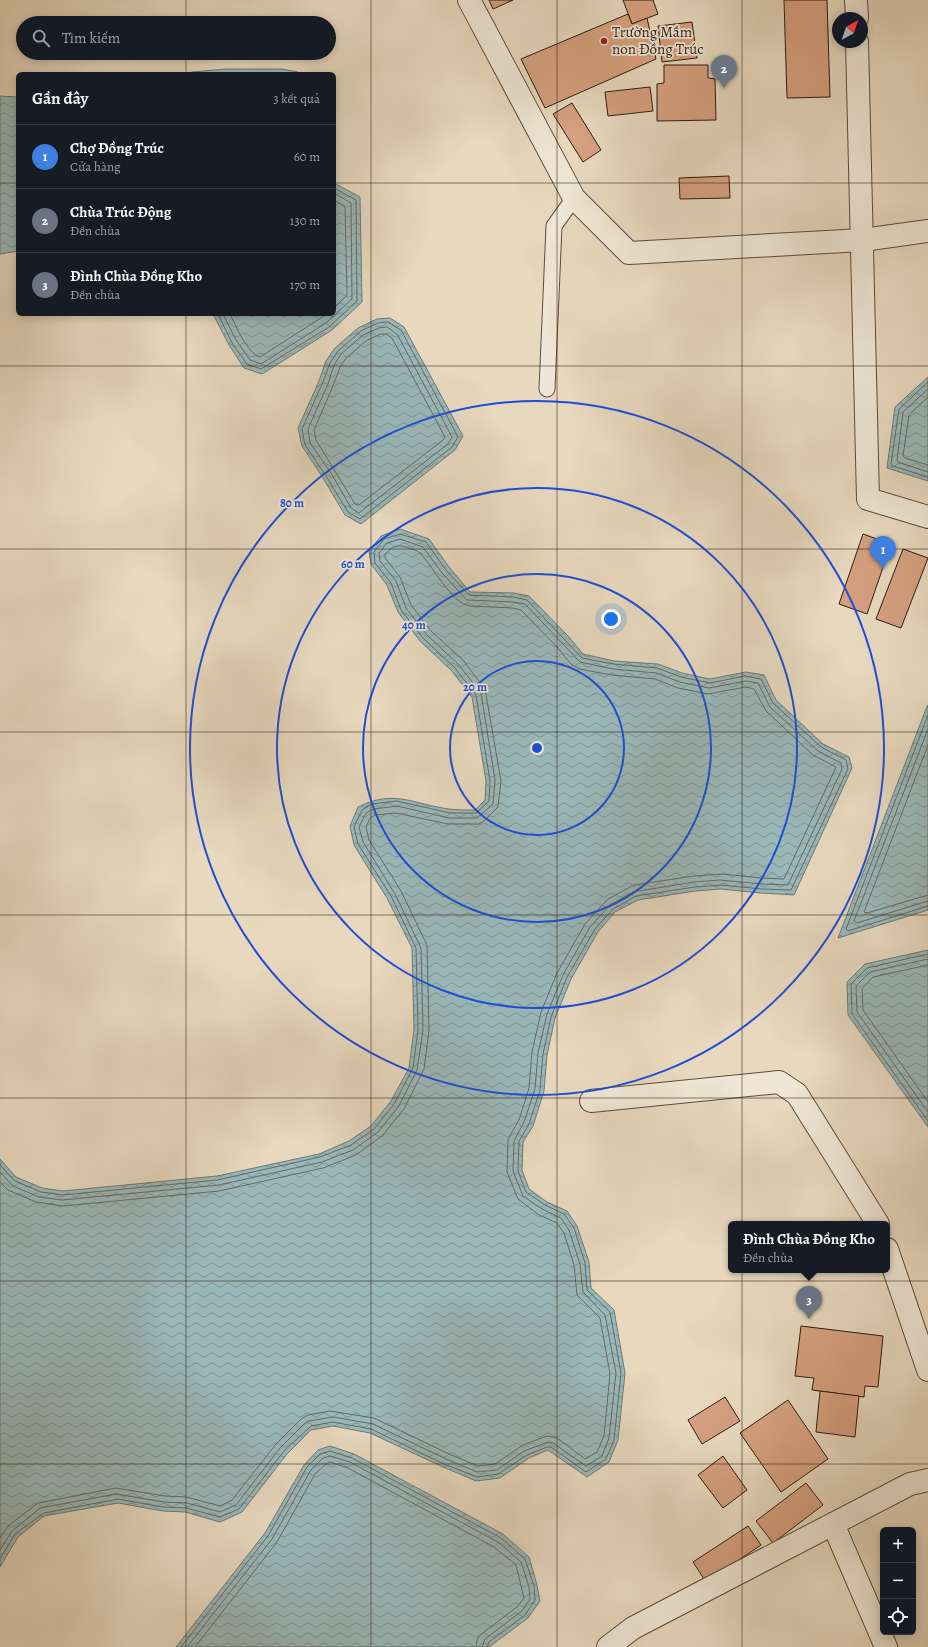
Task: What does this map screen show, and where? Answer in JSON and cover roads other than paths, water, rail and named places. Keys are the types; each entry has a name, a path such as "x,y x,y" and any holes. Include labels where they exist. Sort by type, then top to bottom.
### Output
{"street":[{"path":"468,0 574,198 629,253 863,240 928,231"},
{"path":"856,0 857,12"},
{"path":"857,48 863,240 868,499 928,517"},
{"path":"591,1101 779,1082 797,1094 876,1221"},
{"path":"890,1258 928,1370"},
{"path":"608,1647 633,1628 910,1484 928,1480"},
{"path":"833,1524 886,1647"}],"lane":[{"path":"547,389 554,226 574,198"}],"water":[{"path":"226,69 282,69 298,72 192,72"},
{"path":"0,96 16,97 16,251 0,254"},
{"path":"336,184 360,197 362,302 332,330 262,374 244,368 229,345 214,316 336,316"},
{"path":"390,318 404,327 463,436 455,450 361,524 345,515 302,446 298,428 319,381 326,361 335,348 358,328 377,319"},
{"path":"928,377 928,481 887,468 895,407"},
{"path":"400,529 429,539 449,567 470,592 514,593 529,596 568,636 583,654 614,661 658,664 682,673 710,679 746,672 764,675 776,700 823,744 849,757 852,768 794,895 721,889 695,891 638,900 615,912 598,932 571,979 555,1018 547,1055 544,1091 533,1126 523,1142 522,1170 529,1189 547,1202 567,1211 577,1226 589,1262 591,1288 614,1310 625,1373 618,1440 609,1462 587,1477 548,1450 529,1458 500,1478 476,1481 370,1433 333,1426 311,1430 287,1454 242,1512 220,1522 185,1512 163,1511 118,1503 44,1516 18,1537 0,1567 0,1159 16,1177 42,1188 63,1191 217,1176 319,1154 349,1141 371,1126 391,1101 409,1068 414,1030 412,948 387,898 354,845 350,826 358,807 382,799 404,799 436,807 458,810 475,810 485,800 486,781 472,697 451,670 420,641 398,612 387,585 371,564 369,551 381,536"},
{"path":"928,705 928,910 838,938 926,709"},
{"path":"928,950 928,1127 848,1015 847,982 865,964"},
{"path":"330,1446 354,1454 503,1534 529,1557 540,1601 528,1618 489,1647 176,1647 265,1533 304,1465 318,1450"}],"place":[{"name":"Trường Mầm non Đồng Trúc","path":"604,41"},
{"name":"Chùa Trúc Động","path":"724,88"},
{"name":"Chợ Đồng Trúc","path":"883,569"},
{"name":"Đình Chùa Đồng Kho","path":"809,1319"}]}
